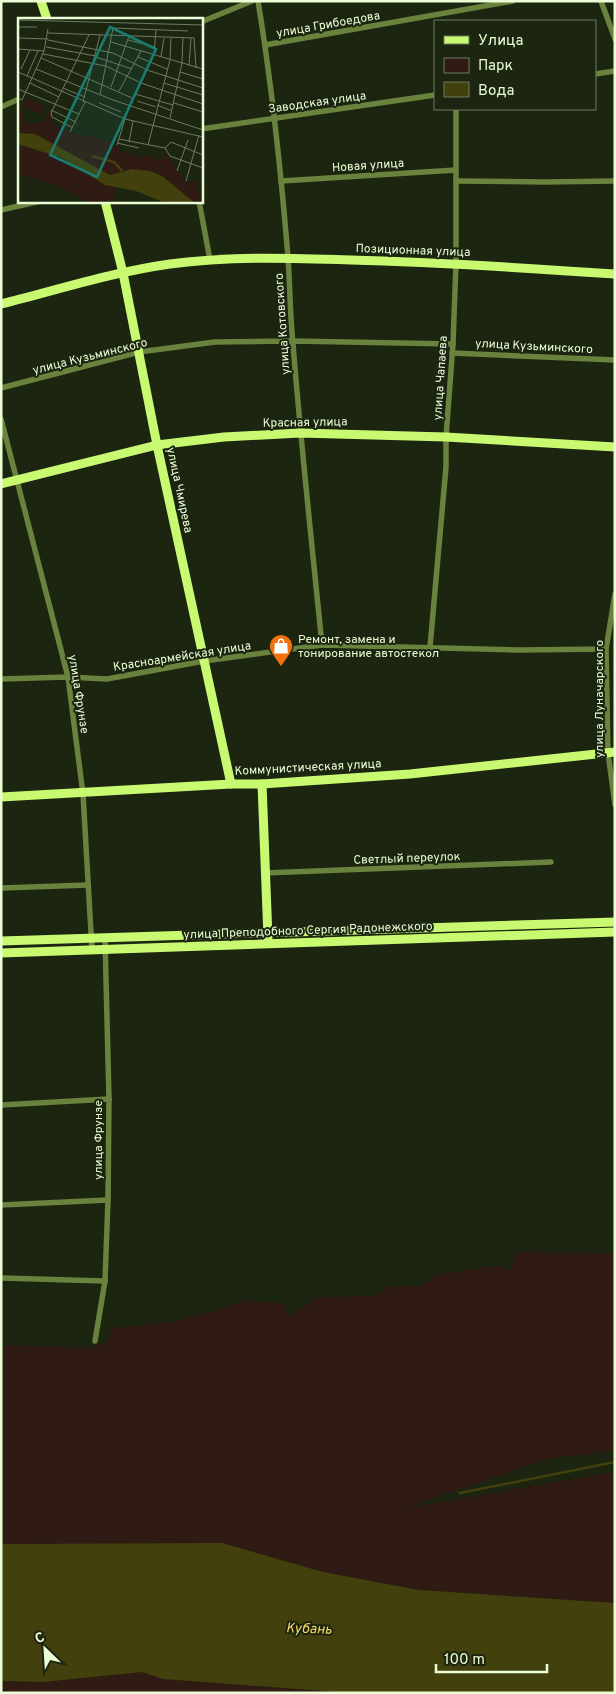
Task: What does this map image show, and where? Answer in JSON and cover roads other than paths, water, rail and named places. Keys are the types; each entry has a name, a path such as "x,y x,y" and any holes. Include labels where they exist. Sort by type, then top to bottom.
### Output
{"street":[{"path":"41,1 47,18"},
{"path":"202,22 252,1"},
{"name":"улица Котовского","path":"258,1 281,181 300,433 322,645"},
{"name":"улица Грибоедова","path":"265,45 513,1"},
{"path":"601,1 615,39"},
{"path":"596,74 615,72"},
{"name":"Заводская улица","path":"202,130 434,95"},
{"path":"1,107 18,99"},
{"name":"улица Чапаева","path":"430,647 446,467 446,437 453,344 456,263 456,110"},
{"name":"Новая улица","path":"281,181 456,170"},
{"path":"456,181 615,181"},
{"path":"1,210 37,202"},
{"name":"улица Чмирева","path":"105,202 123,273 157,445 231,784"},
{"path":"200,202 210,260"},
{"name":"Позиционная улица","path":"1,304 123,273 169,264 210,260 288,258 456,263 615,274"},
{"name":"улица Кузьминского","path":"1,388 139,352 215,342 292,341 453,344"},
{"name":"улица Кузьминского","path":"452,352 615,360"},
{"name":"улица Фрунзе","path":"1,419 68,677 83,794 92,950"},
{"name":"Красная улица","path":"1,484 157,445 224,437 300,433 446,437 615,447"},
{"name":"улица Луначарского","path":"615,594 606,649 615,805"},
{"name":"Красноармейская улица","path":"1,678 68,677 107,679 204,661 322,645 519,650 606,649"},
{"name":"Коммунистическая улица","path":"1,797 83,794 231,784 262,784 410,774 611,753"},
{"path":"262,784 268,944"},
{"name":"Светлый переулок","path":"264,873 551,862"},
{"path":"1,888 88,885"},
{"name":"улица Преподобного Сергия Радонежского","path":"1,941 615,922"},
{"name":"улица Преподобного Сергия Радонежского","path":"1,953 615,932"},
{"name":"улица Фрунзе","path":"95,1341 105,1282 108,1200 109,1099 105,939"},
{"path":"1,1105 109,1099"},
{"path":"1,1205 108,1200"},
{"path":"1,1278 105,1282"}],"water":[{"name":"Кубань","path":"222,1543 323,1572 419,1590 615,1603 615,1693 350,1693 163,1679 142,1672 43,1682 1,1681 1,1544"}],"waterway":[{"path":"460,1493 615,1462"}],"place":[{"name":"Ремонт, замена и тонирование автостекол","path":"281,667"}]}
